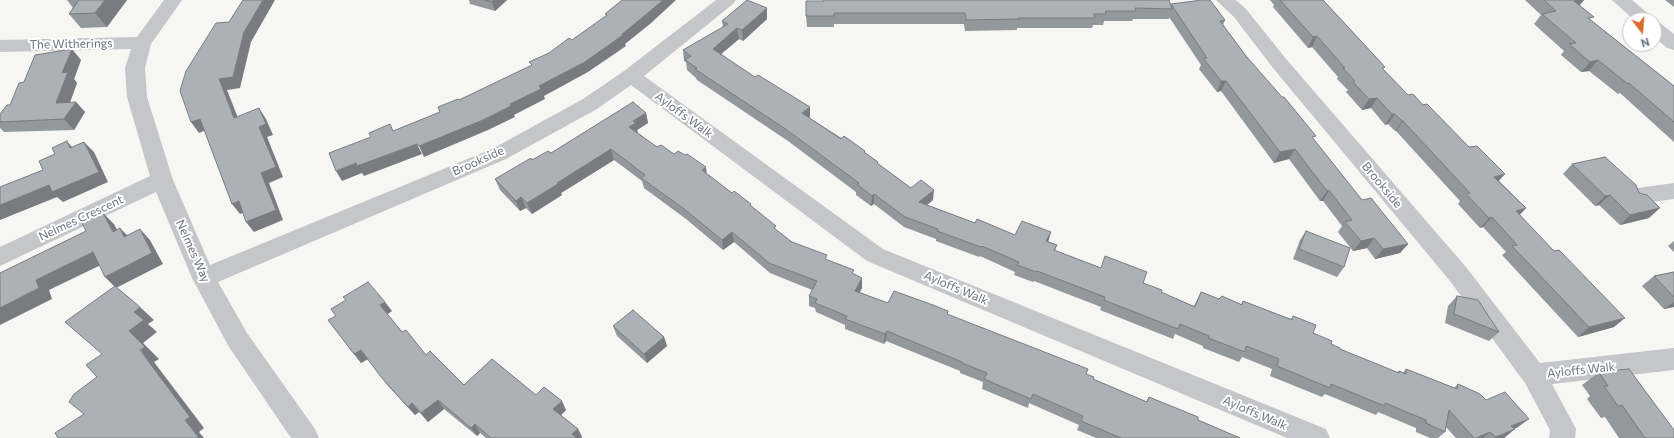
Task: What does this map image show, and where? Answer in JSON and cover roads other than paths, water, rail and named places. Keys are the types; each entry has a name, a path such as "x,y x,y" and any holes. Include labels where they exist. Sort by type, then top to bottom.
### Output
{"street":[{"name":"Nelmes Way","path":"173,0 142,43 134,68 137,97 162,180 204,278 238,340 306,438"},
{"name":"Brookside","path":"204,278 499,154 590,104 631,76 727,0"},
{"name":"Brookside","path":"1225,0 1240,13 1280,64 1458,274 1534,375"},
{"path":"1621,0 1635,12"},
{"path":"1662,34 1674,44"},
{"name":"The Witherings","path":"0,46 142,43"},
{"name":"Ayloffs Walk","path":"631,76 875,255 1317,438"},
{"name":"Nelmes Crescent","path":"0,257 162,180"},
{"path":"1638,196 1674,190"},
{"name":"Ayloffs Walk","path":"1562,438 1563,429 1534,375 1674,359"}]}
